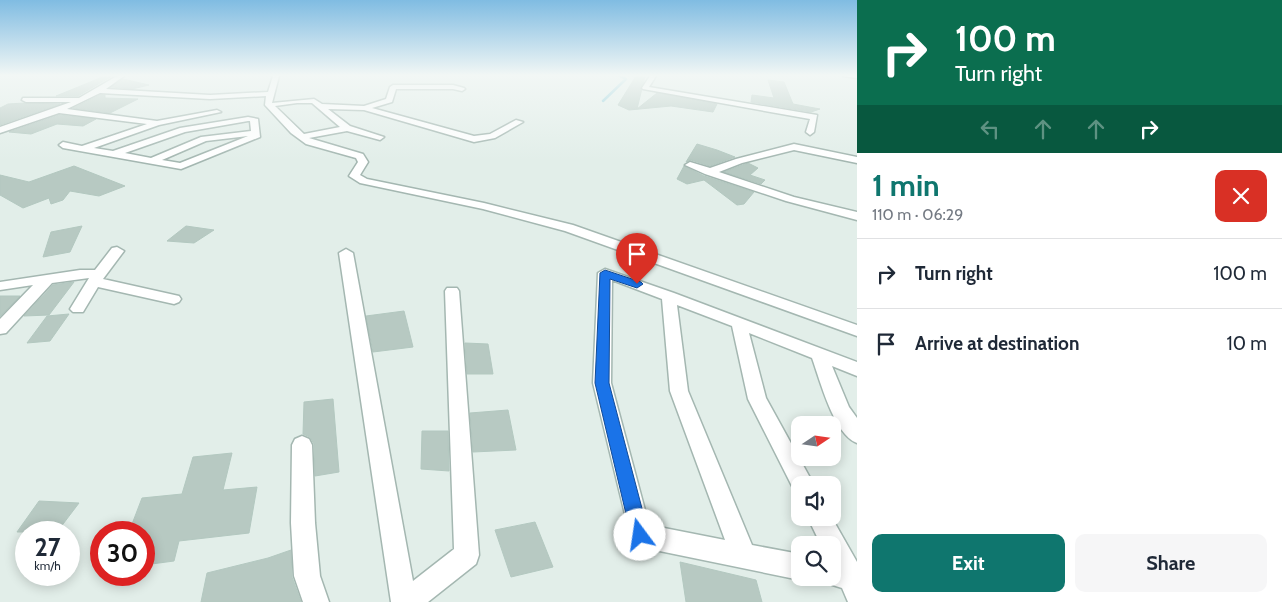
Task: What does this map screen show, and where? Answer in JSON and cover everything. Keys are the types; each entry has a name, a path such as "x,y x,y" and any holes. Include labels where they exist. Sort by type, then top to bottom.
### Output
{"street":[{"path":"0,130 75,104"},
{"path":"273,104 294,131 310,142 360,156 363,162 354,176 364,181 484,206 569,228 857,331"},
{"path":"316,104 347,128 380,137"},
{"path":"364,108 376,104"},
{"path":"739,104 814,117 810,132"},
{"path":"320,106 364,108 474,139 492,136 519,122"},
{"path":"59,111 157,122 183,130"},
{"path":"82,149 157,122 217,112"},
{"path":"63,145 82,149 181,166 257,135 254,119 183,130 113,154"},
{"path":"302,137 347,128"},
{"path":"151,161 204,139 255,132"},
{"path":"709,172 739,161 794,147 857,160"},
{"path":"690,165 790,199 857,216"},
{"path":"78,308 117,251"},
{"path":"346,253 406,602 467,555 452,291"},
{"path":"791,565 640,535 602,383 605,273 857,369"},
{"path":"0,286 80,274 174,299"},
{"path":"0,329 47,279"},
{"path":"669,296 680,391 744,556"},
{"path":"739,324 758,399 797,476"},
{"path":"819,355 841,411 857,434"},
{"path":"302,445 303,523 307,576 316,602"},
{"path":"824,526 849,580"}],"building":[{"path":"8,104 60,104 0,125 0,108"},
{"path":"81,104 128,104 110,113 73,108"},
{"path":"638,104 637,109 643,104 717,104 713,112 671,106 629,110 618,105"},
{"path":"764,104 794,104 820,109 811,112"},
{"path":"59,115 96,119 83,126 57,124 31,134 9,132"},
{"path":"697,144 735,157 710,166 691,160 686,162"},
{"path":"748,163 758,168 750,175 765,180 761,184 724,172"},
{"path":"74,166 125,186 99,196 70,191 63,200 51,204 49,198 23,208 0,195 0,175 29,182"},
{"path":"684,166 704,176 754,192 744,204 737,205 704,180 687,184 677,179"},
{"path":"82,226 70,252 43,257 51,232"},
{"path":"186,226 214,230 194,243 167,241"},
{"path":"74,282 49,315 24,316 53,285"},
{"path":"0,296 20,296 0,316"},
{"path":"404,311 413,347 373,352 366,316"},
{"path":"69,314 50,341 27,343 47,316"},
{"path":"465,343 488,344 493,374 467,374"},
{"path":"333,399 339,472 315,476 314,444 310,437 303,434 304,402"},
{"path":"508,410 516,450 473,452 470,413"},
{"path":"422,431 448,431 449,471 421,469"},
{"path":"232,453 223,490 257,487 249,533 179,541 174,561 155,564 155,521 133,521 142,498 182,494 193,457"},
{"path":"39,501 79,503 65,521 25,521"},
{"path":"535,522 553,567 511,577 495,530"},
{"path":"291,550 292,577 301,602 201,602 207,573 268,558"},
{"path":"680,562 756,580 762,602 686,602"}],"route":[{"path":"637,284 605,273 602,383 640,535"}]}
